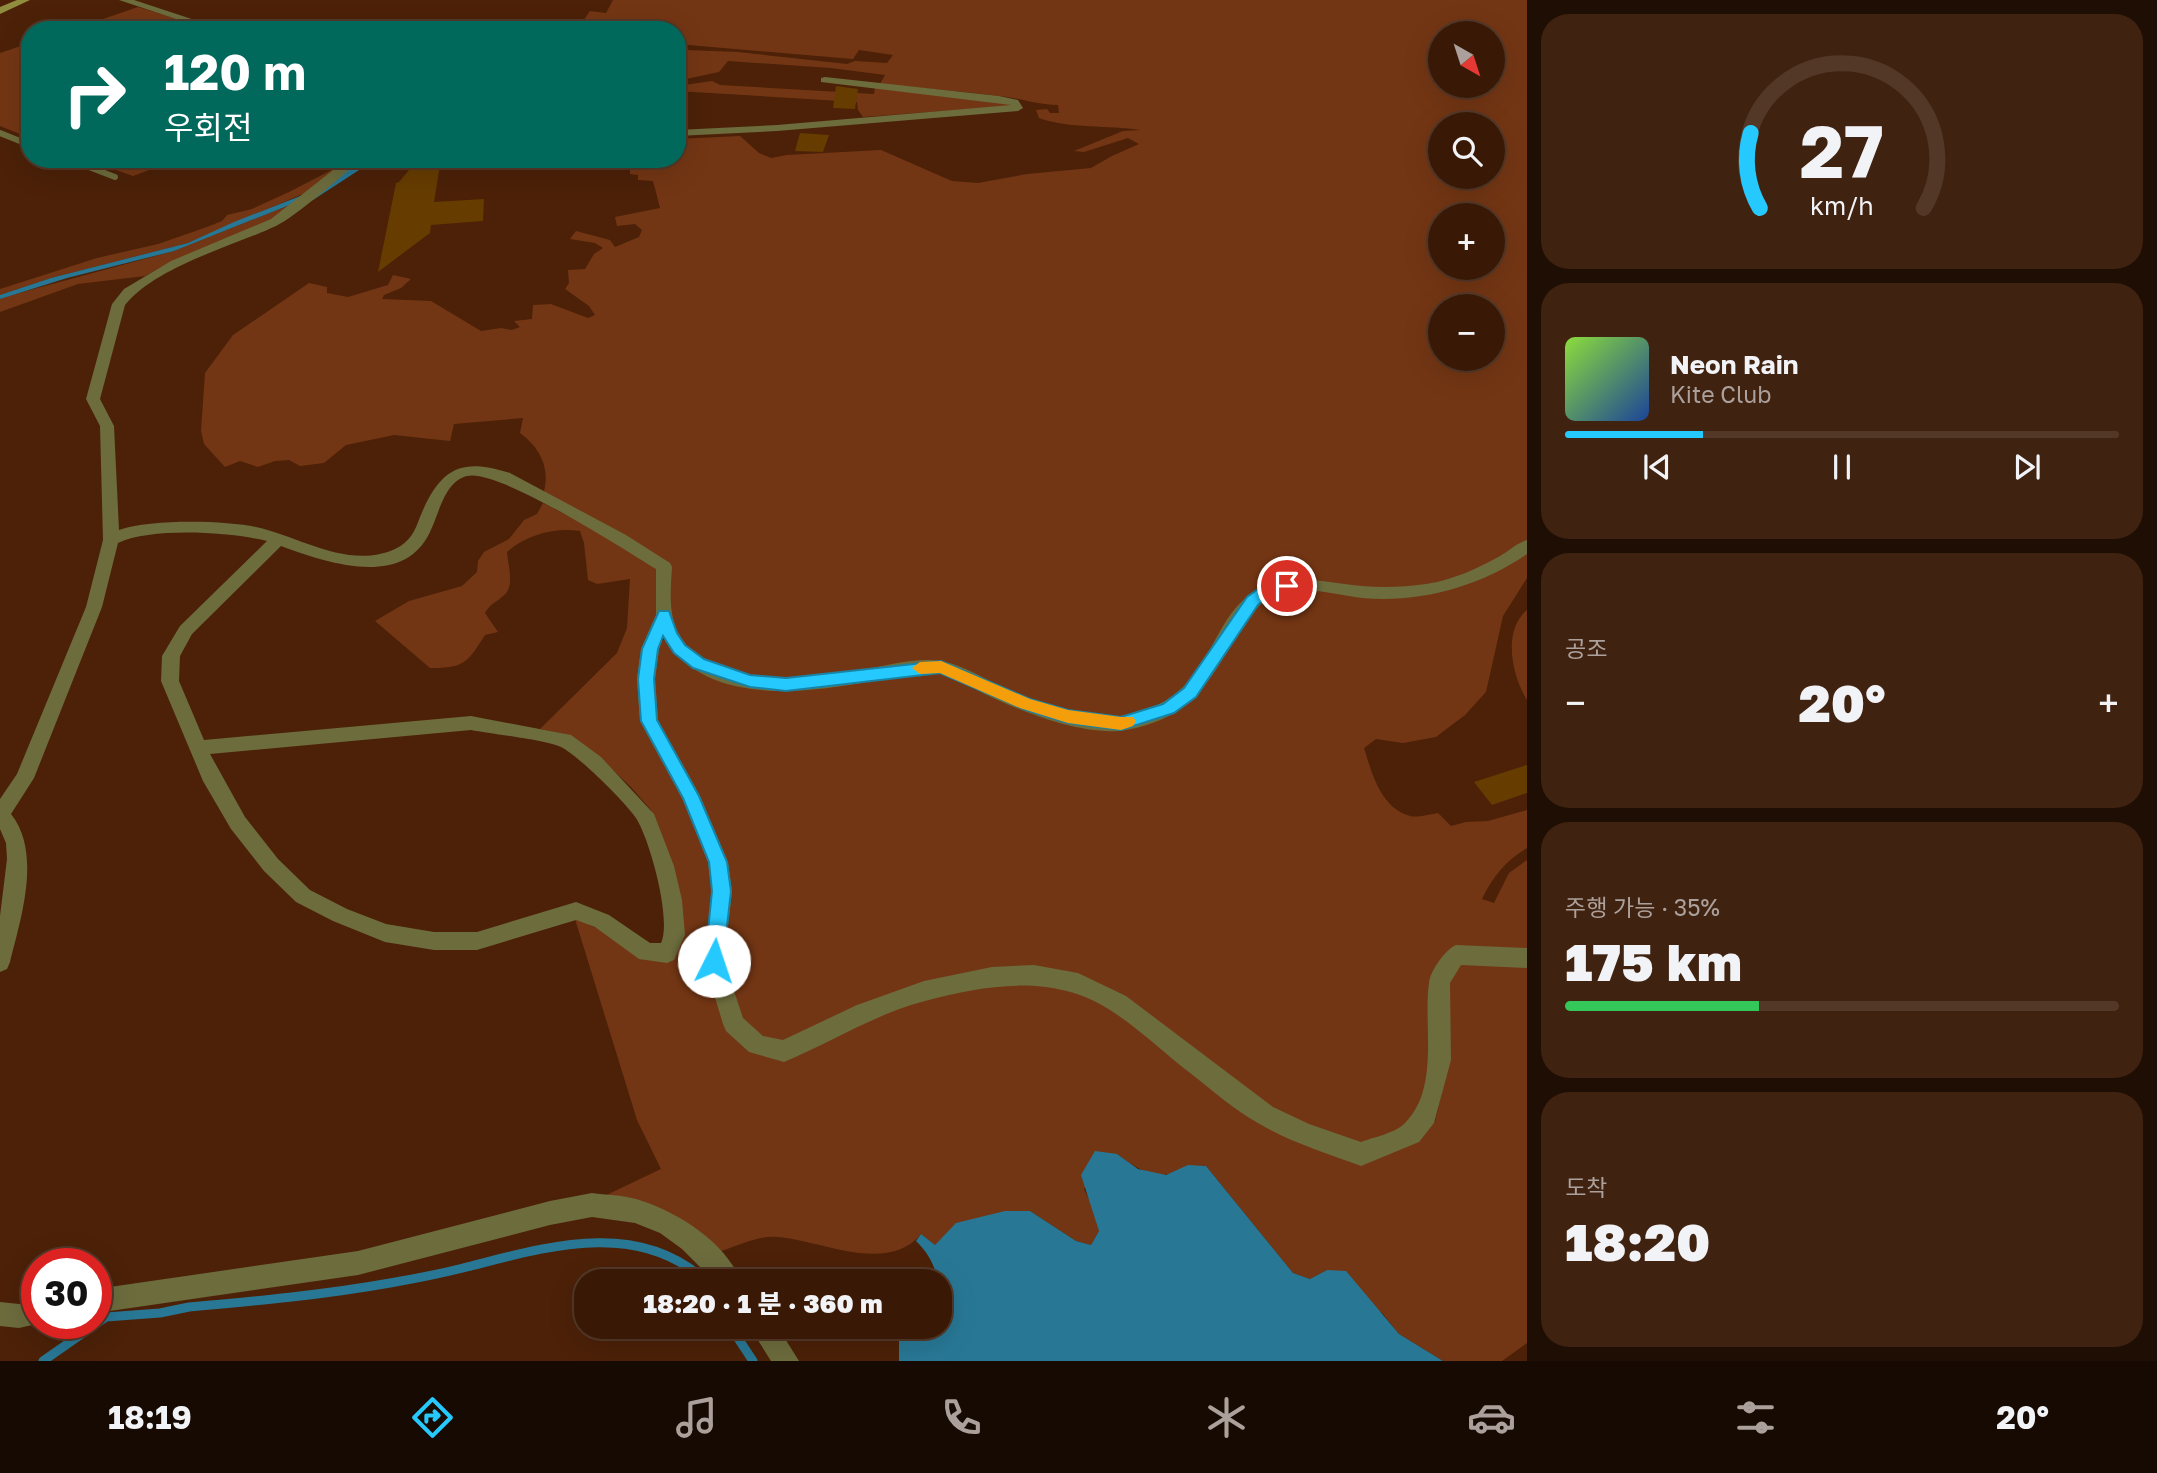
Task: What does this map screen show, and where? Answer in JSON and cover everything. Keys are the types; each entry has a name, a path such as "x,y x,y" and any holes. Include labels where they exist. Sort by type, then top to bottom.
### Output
{"street":[{"path":"0,11 26,0"},
{"path":"124,0 191,21"},
{"path":"686,133 777,128 1018,108 1014,102 999,99 825,80"},
{"path":"0,962 14,891 16,856 14,834 0,814 26,778 94,607 111,540 107,426 93,399 119,304 129,292 175,264 275,222 343,168"},
{"path":"111,540 126,533 231,528 278,539 342,561 382,559 413,546 422,534 442,488 450,477 471,468 486,470 505,477 620,539 664,567 664,615 670,634 680,649 698,663 750,681 786,685 941,667 1026,704 1068,717 1121,723 1168,709 1190,692 1252,601 1266,591 1287,586 1376,594 1436,589 1486,572 1527,546"},
{"path":"197,748 471,723 565,740 625,791 644,814 664,866 672,900 675,935 667,953 646,951 602,921 576,911 477,941 434,941 385,933 340,915 303,896 271,865 238,823 210,776 197,748 170,681 171,656 186,630 278,539"},
{"path":"664,615 650,649 646,679 649,721 691,796 718,862 722,891 714,961 734,1024 757,1045 784,1051 865,1012 924,991 992,977 1034,975 1078,983 1118,1003 1230,1091 1265,1115 1305,1134 1361,1154 1411,1134 1426,1115 1440,1060 1439,981 1456,954 1527,958"},
{"path":"112,1299 358,1263 550,1213 592,1205 635,1211 668,1225 691,1240 720,1269"},
{"path":"0,1314 21,1316"},
{"path":"770,1339 786,1361"}],"lane":[{"path":"0,133 21,141"},
{"path":"92,168 115,177"}],"shaded area":[{"path":"613,0 1527,0 1527,541 1483,570 1410,589 1264,589 1201,672 1165,706 1120,720 1069,713 1027,701 941,664 786,681 751,678 701,661 683,647 668,614 668,565 543,495 545,468 534,446 520,433 523,418 454,424 450,441 394,435 346,445 324,463 300,466 289,460 275,461 258,467 240,461 225,467 204,444 201,431 205,373 233,335 309,283 327,287 327,293 348,297 388,285 393,275 411,279 401,288 384,295 382,299 431,301 481,331 501,328 512,330 520,327 514,321 532,319 533,305 551,304 588,318 595,315 589,306 565,289 569,283 568,270 585,269 594,254 603,248 595,243 570,239 576,231 610,240 615,247 639,237 642,230 635,224 617,226 615,217 660,208 653,181 638,180 638,175 630,174 629,168 686,168 686,139 740,136 759,153 771,158 881,150 952,181 978,183 1027,174 1091,168 1139,144 1128,138 1084,152 1074,151 1123,131 1141,130 1076,125 1039,118 1036,110 1047,109 1050,113 1059,113 1058,105 984,94 880,84 885,75 831,68 728,61 719,72 686,79 686,50 738,52 847,64 855,61 887,63 893,55 859,50 853,59 686,45 686,21 583,21 590,11 606,13"},
{"path":"138,7 183,21 97,21"},
{"path":"21,46 21,134 0,126 0,53"},
{"path":"712,81 720,85 874,94 875,87 1009,103 1009,106 863,117 857,102 686,92 686,85"},
{"path":"110,168 155,168 133,176"},
{"path":"339,168 305,193 188,243 51,278 0,295 0,289 97,258 158,244 207,227 222,221 227,215 252,209"},
{"path":"292,204 272,221 167,264 145,276 78,284 0,312 0,299 8,296 174,251"},
{"path":"543,503 617,541 659,568 659,615 640,679 711,864 714,891 709,924 753,1052 970,988 1012,982 1055,985 1114,1009 1363,1163 1418,1142 1435,1121 1449,1063 1447,985 1462,962 1527,965 1527,1343 1502,1361 1443,1361 1399,1334 1383,1314 1327,1270 1310,1279 1293,1273 1206,1166 1190,1167 1162,1175 1141,1170 1117,1154 1084,1189 1099,1231 1091,1245 1076,1241 1030,1211 957,1223 935,1245 921,1234 907,1246 890,1252 852,1252 778,1237 756,1239 721,1251 598,1199 661,1169 637,1120 575,919 597,928 643,959 672,961 683,936 671,864 651,810 599,757 569,735 540,729 617,653 627,628 630,579 597,584 588,580 580,531 551,531 523,541 507,552 509,588 485,613 498,632 485,635 464,662 451,667 430,668 375,621 409,601 462,586 477,572 478,561 484,552 509,539 524,520 537,514"},
{"path":"1527,552 1527,578 1503,616 1486,692 1465,715 1436,737 1403,743 1376,739 1364,748 1374,779 1385,798 1400,812 1410,816 1438,813 1451,826 1488,821 1527,810 1527,848 1501,870 1482,899 1494,903 1509,873 1527,860 1527,955 1453,951 1436,1059 1408,1131 1360,1149 1305,1130 1120,1001 991,974 783,1047 738,1022 718,960 725,891 652,720 655,645 663,640 749,685 940,671 1067,721 1171,713 1238,627 1269,594 1289,589 1316,591 1465,584 1490,575"},
{"path":"1527,610 1527,700 1517,679 1512,641 1519,619"}],"water":[{"path":"351,168 362,168 313,200 292,204 174,251 67,278 0,299 0,295 51,278 188,243 318,189"},
{"path":"1095,1151 1117,1154 1138,1169 1166,1175 1188,1165 1206,1166 1293,1273 1310,1279 1327,1270 1346,1271 1399,1334 1443,1361 899,1361 899,1339 952,1339 952,1269 935,1269 916,1241 921,1234 935,1245 956,1223 1005,1211 1030,1211 1076,1241 1091,1245 1099,1231 1081,1175"}],"building":[{"path":"836,86 858,89 855,109 833,108"},
{"path":"800,133 829,135 823,152 795,151"},
{"path":"440,168 434,202 484,199 483,221 431,225 430,233 378,272 396,183 409,170"},
{"path":"1527,765 1527,793 1492,805 1474,782"}],"waterway":[{"path":"43,1361 106,1317 160,1313 189,1307 365,1287 436,1274 557,1246 619,1243 650,1249 679,1261 690,1269"},
{"path":"739,1339 753,1361"}],"slow traffic":[{"path":"920,668 941,667 1026,704 1068,717 1121,723 1128,721"}],"route":[{"path":"714,961 716,924 722,891 718,862 691,796 649,721 646,679 650,649 664,615 670,634 680,649 698,663 750,681 786,685 941,667 1026,704 1068,717 1121,723 1168,709 1190,692 1205,674 1234,625 1252,601 1266,591 1287,586"}]}
